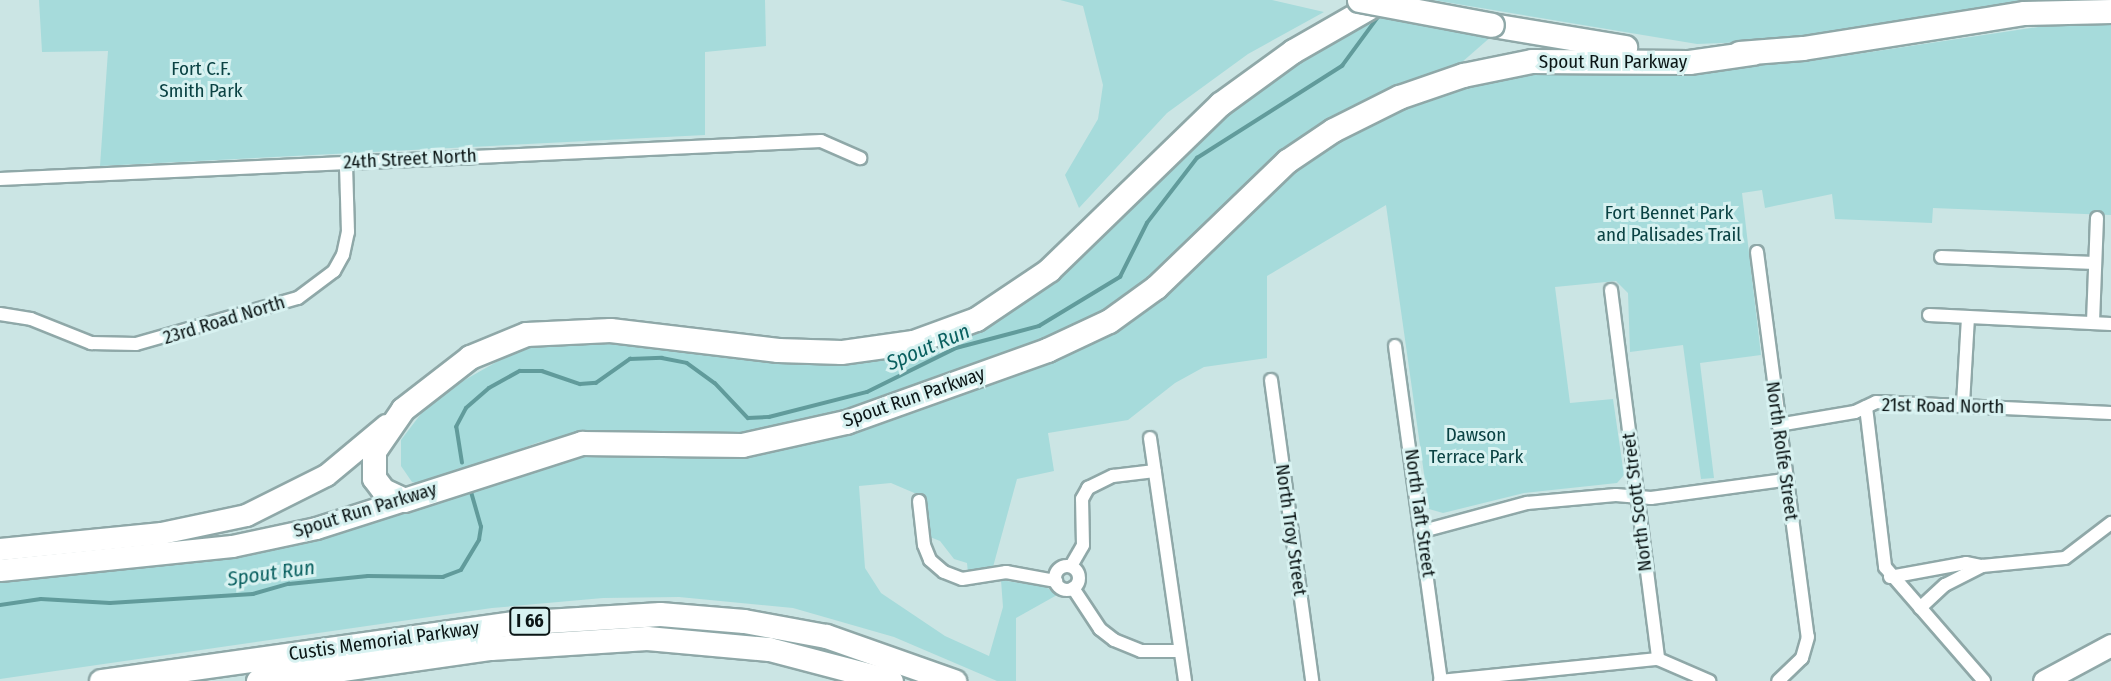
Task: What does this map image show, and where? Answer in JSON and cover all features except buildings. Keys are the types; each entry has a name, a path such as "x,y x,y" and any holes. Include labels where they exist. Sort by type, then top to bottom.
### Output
{"highway":[{"path":"1359,0 1632,49 1752,53 2024,13 2111,11"},
{"name":"Spout Run Parkway","path":"403,410 470,357 539,332 610,330 826,352 898,345 960,326 1005,302 1049,270 1180,139 1237,90 1293,51 1382,0"},
{"name":"Spout Run Parkway","path":"404,500 582,443 728,445 789,438 925,396 1056,346 1133,306 1246,195 1303,149 1366,112 1437,83 1548,60 1689,62 1752,53"},
{"path":"403,410 377,444 371,467 379,486 404,500"},
{"name":"Custis Memorial Parkway","path":"101,681 513,623 660,614 744,621 825,636 954,681"},
{"name":"Custis Memorial Parkway","path":"258,681 491,648 647,638 769,649 891,681"}],"main road":[{"name":"Spout Run Parkway","path":"0,549 162,533 246,515 326,475 403,410"},
{"name":"Spout Run Parkway","path":"0,570 232,546 316,528 404,500"},
{"path":"2044,681 2111,645"}],"street":[{"name":"24th Street North","path":"0,179 821,141 860,158"},
{"name":"23rd Road North","path":"0,314 31,319 91,343 136,344 298,298 334,271 343,256 348,232 346,163"},
{"path":"2093,322 2097,218"},
{"name":"North Rolfe Street","path":"1757,252 1807,648 1797,665 1778,681"},
{"path":"1941,257 2095,263"},
{"name":"North Scott Street","path":"1611,289 1658,659"},
{"path":"1929,315 2111,324"},
{"path":"1963,404 1968,317"},
{"name":"North Taft Street","path":"1395,346 1423,531 1441,681"},
{"name":"North Troy Street","path":"1271,380 1312,681"},
{"name":"21st Road North","path":"1778,425 1866,407 1876,402 2111,412"},
{"path":"1866,407 1885,567 1983,681"},
{"path":"1150,438 1185,681"},
{"path":"1056,581 1058,570 1071,566 1083,545 1082,499 1088,488 1113,476 1155,471"},
{"path":"1423,531 1527,503 1637,497 1785,480"},
{"path":"919,501 924,545 930,560 944,572 962,579 1006,572 1056,581 1064,589 1073,588"},
{"path":"1891,577 1966,563 1982,566 2065,558 2111,523"},
{"path":"1071,566 1079,577 1073,588"},
{"path":"1920,608 1945,585 1982,566"},
{"path":"1073,588 1100,629 1114,640 1142,651 1180,651"},
{"path":"1441,681 1658,659 1709,681"},
{"path":"1583,666 1584,681"}],"green space":[{"name":"Fort C.F. Smith Park","path":"39,0 765,0 766,46 705,52 705,135 100,166 108,51 42,52"},
{"path":"1060,0 1272,0 1324,12 1248,54 1167,113 1079,208 1065,175 1098,119 1103,85 1083,6"},
{"path":"1433,0 2111,0 1772,41 1697,44"},
{"path":"1371,12 1493,35 1461,63 1364,105 1146,288 1079,328 802,426 738,435 579,433 539,442 422,485 412,482 401,466 401,440 433,398 514,352 544,344 578,338 799,360 964,333 1213,119 1282,68"},
{"path":"2058,24 2111,24 2111,215 1933,208 1932,223 1835,219 1832,194 1765,208 1762,190 1742,193 1761,355 1700,363 1714,478 1701,479 1683,345 1630,352 1628,293 1616,281 1555,287 1570,403 1613,399 1624,475 1617,483 1524,493 1443,513 1429,509 1386,205 1267,276 1267,358 1204,367 1175,383 1128,420 1048,433 1054,471 1017,479 993,567 968,573 967,563 954,559 940,541 930,537 926,498 891,483 859,486 865,568 881,593 945,636 989,656 1003,607 1001,580 1046,587 1057,595 1016,618 1016,681 997,681 894,637 793,608 679,597 603,598 492,608 0,679 0,577 148,561 588,449 748,452 791,446 904,413 1047,362 1118,328 1150,306 1305,158 1437,91 1518,70 1722,68 1804,62"}],"waterway":[{"name":"Spout Run","path":"462,463 456,427 466,408 489,388 520,371 542,371 580,384 596,383 630,359 662,358 687,363 715,383 748,418 769,417 867,392 956,348 1039,326 1120,277 1147,223 1197,158 1342,66 1378,17"},
{"name":"Spout Run","path":"0,605 41,599 110,603 253,594 289,584 368,576 443,577 461,570 479,540 481,527 471,491"}],"park label":[{"name":"Fort Bennet Park and Palisades Trail","path":"1669,224"},
{"name":"Dawson Terrace Park","path":"1476,446"}]}
